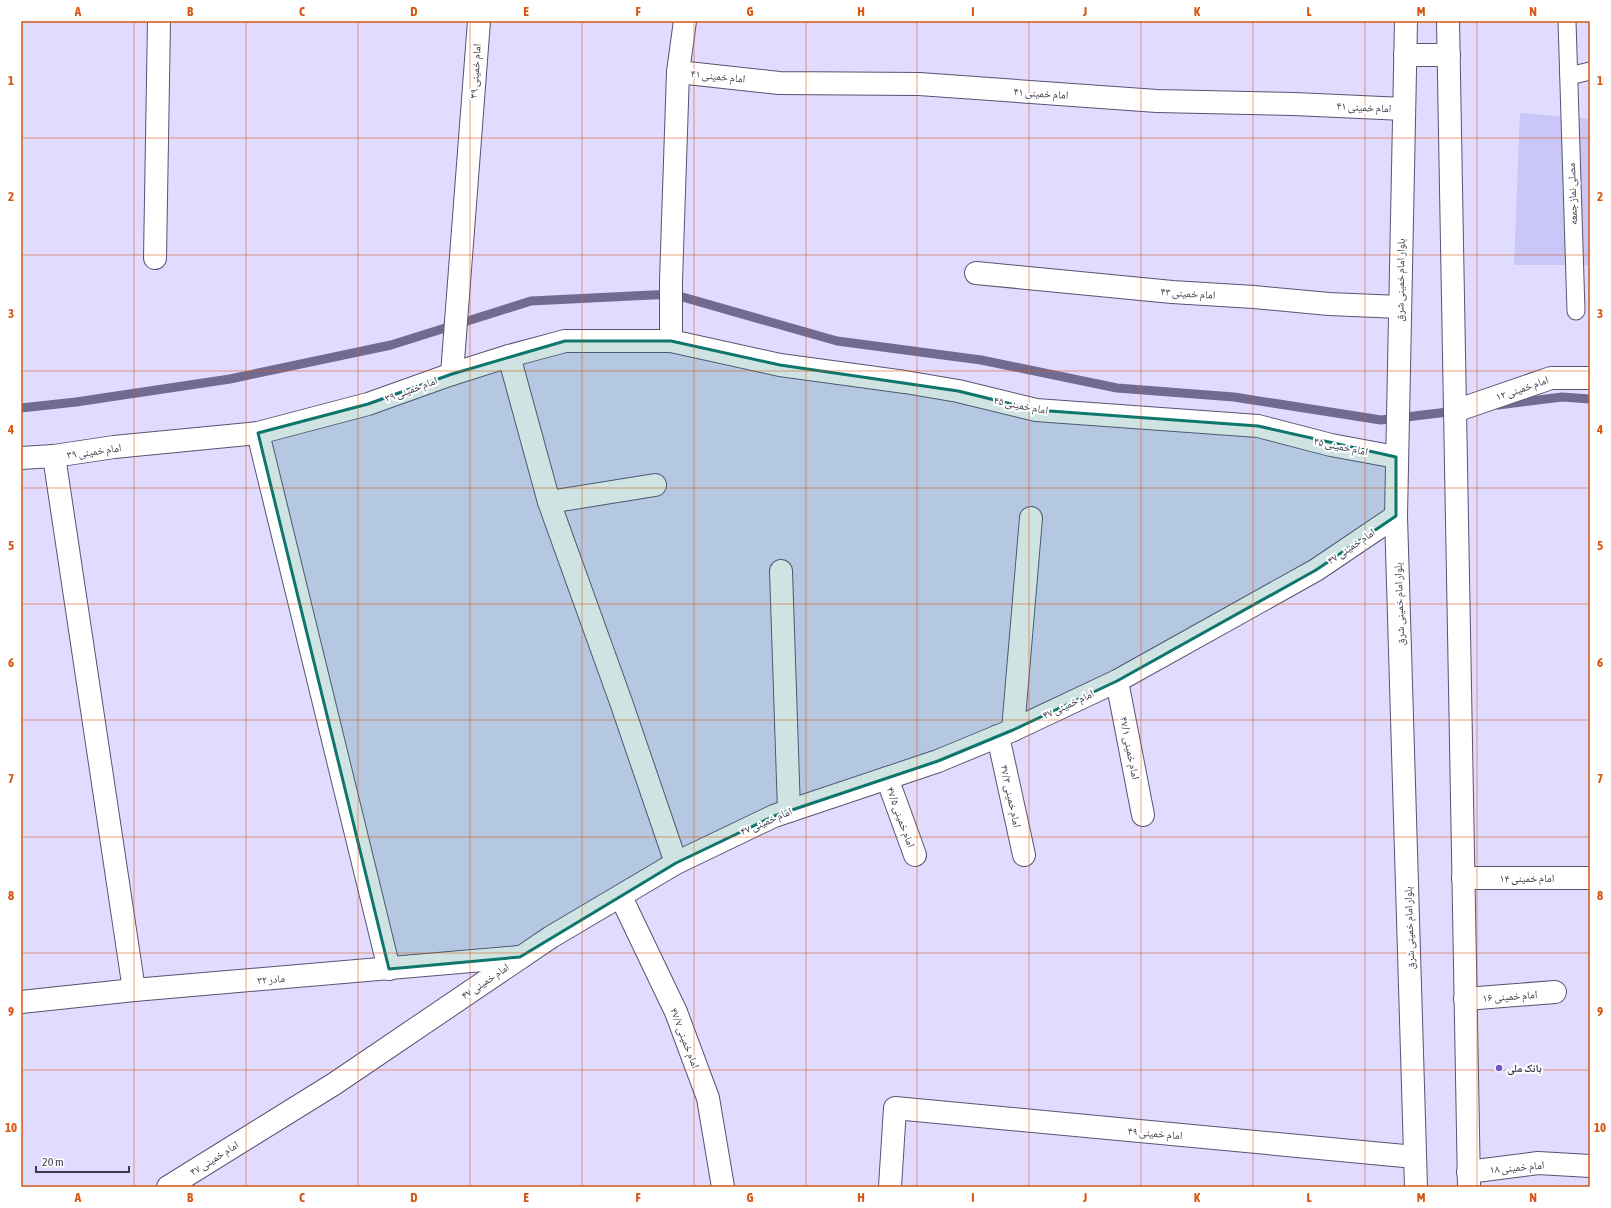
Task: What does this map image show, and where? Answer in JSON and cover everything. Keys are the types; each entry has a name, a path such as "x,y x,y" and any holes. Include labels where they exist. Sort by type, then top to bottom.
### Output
{"street":[{"path":"155,258 159,21"},
{"name":"امام خمینی ۳۹","path":"21,458 54,456 114,447 258,433 368,404 452,374 479,21"},
{"path":"672,342 671,282 678,72 685,21"},
{"name":"بلوار امام خمینی شرق","path":"1406,21 1396,516 1416,1187"},
{"path":"1448,21 1469,1179"},
{"path":"1405,55 1449,55"},
{"name":"امام خمینی ۴۱","path":"678,72 780,83 919,84 1157,101 1294,104 1404,109"},
{"name":"امام خمینی ۴۳","path":"976,273 1172,292 1254,297 1329,304 1400,307"},
{"name":"امام خمینی ۴۵","path":"452,374 509,356 565,341 672,342 780,365 905,382 958,391 1036,410 1258,426 1331,445 1396,457"},
{"path":"509,356 549,502 621,702 676,863"},
{"name":"امام خمینی ۱۲","path":"1455,411 1551,378 1590,378"},
{"path":"258,433 389,969"},
{"path":"54,456 134,990"},
{"path":"549,502 655,486"},
{"name":"امام خمینی ۴۷","path":"168,1187 334,1084 551,937 621,897 676,863 774,816 938,761 1006,733 1116,681 1316,570 1396,516"},
{"name":"امام خمینی ۴۷/۳","path":"1024,855 1006,733 1031,518"},
{"path":"781,572 789,811"},
{"name":"امام خمینی ۴۷/۱","path":"1116,681 1143,815"},
{"name":"امام خمینی ۴۷/۵","path":"887,778 915,856"},
{"name":"امام خمینی ۱۴","path":"1463,878 1590,878"},
{"name":"امام خمینی ۴۷/۷","path":"621,897 676,1012 708,1098 723,1187"},
{"name":"مادر ۳۲","path":"21,1002 134,990 520,957"},
{"name":"امام خمینی ۱۶","path":"1465,999 1555,992"},
{"name":"امام خمینی ۴۹","path":"890,1187 895,1108 1416,1157"},
{"name":"امام خمینی ۱۸","path":"1469,1179 1538,1163 1590,1166"}],"lane":[{"name":"مصلی نماز جمعه","path":"1567,21 1576,311"},
{"path":"1569,76 1590,71"}],"highlighted area":[{"path":"565,341 671,341 780,365 958,391 1036,410 1258,426 1396,457 1396,516 1316,570 1117,681 1013,730 938,761 774,816 676,863 520,957 389,969 258,433 368,404 452,374"}],"shaded area":[{"path":"1520,113 1590,119 1590,265 1514,265"}],"waterway":[{"path":"21,408 76,402 230,379 391,345 531,301 672,294 837,341 981,360 1117,388 1234,397 1381,420 1456,411"},
{"path":"1498,405 1562,397 1590,399"}],"place":[{"name":"بانک ملی","path":"1499,1068"}]}
